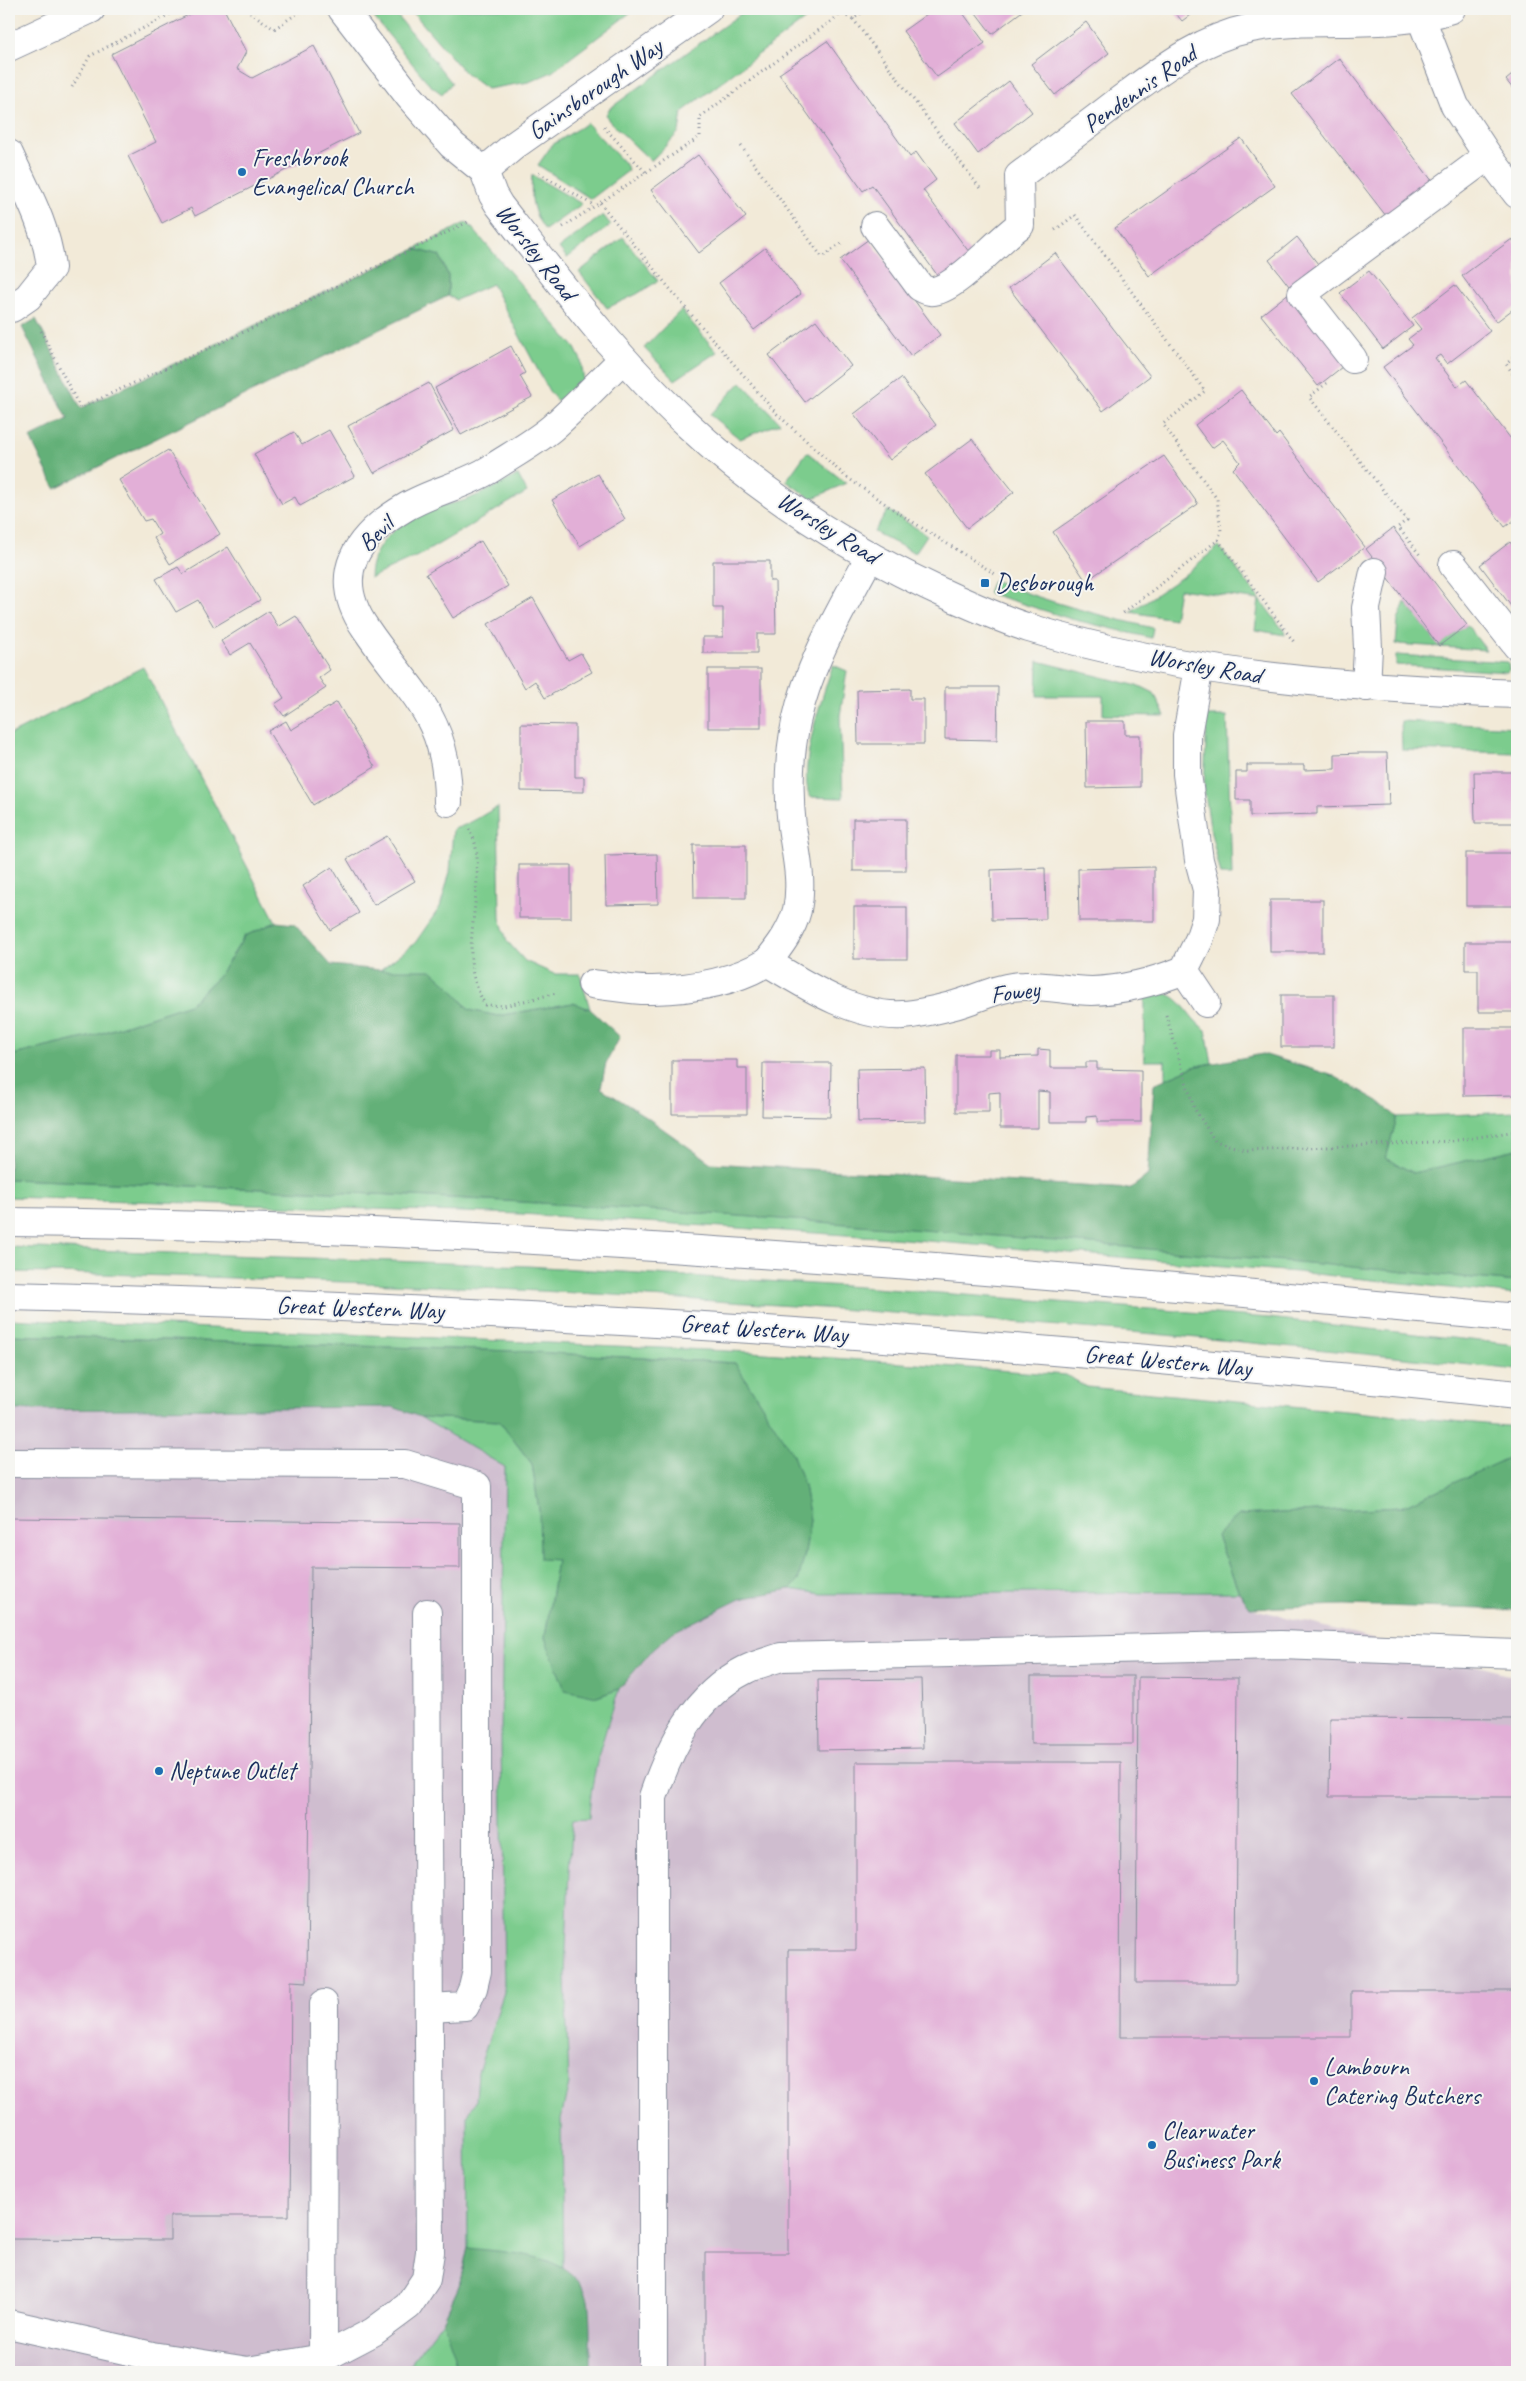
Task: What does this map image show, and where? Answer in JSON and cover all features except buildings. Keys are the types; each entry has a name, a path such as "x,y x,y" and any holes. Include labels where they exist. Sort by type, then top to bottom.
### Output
{"street":[{"path":"9,47 91,9"},
{"path":"342,9 408,96 452,146 484,171"},
{"name":"Gainsborough Way","path":"484,171 513,147 708,9"},
{"name":"Pendennis Road","path":"1014,229 1020,225 1019,176 1175,59 1214,38 1251,28 1272,17 1420,18 1451,9"},
{"path":"1420,18 1455,106 1488,156 1517,194"},
{"path":"9,154 38,215 50,250 51,268 20,303"},
{"path":"1353,359 1302,294 1488,156"},
{"name":"Worsley Road","path":"484,171 499,205 622,360 689,427 750,478 812,520 870,556 923,583 1026,628 1075,641 1199,667 1289,680 1366,687 1517,694"},
{"path":"875,226 920,288 926,291 936,291 963,274 978,263 1004,236 1014,229"},
{"name":"Bevil","path":"448,802 448,782 433,721 423,703 361,623 351,597 349,571 352,558 358,547 378,526 407,506 488,471 551,429 622,360"},
{"path":"592,984 652,991 726,982 752,971 767,962 786,938 797,911 800,888 799,864 792,828 790,790 796,723 806,683 870,556"},
{"path":"1453,565 1517,646"},
{"path":"1366,687 1368,648 1366,608 1374,572"},
{"path":"1199,667 1187,735 1187,774 1199,860 1207,890 1206,918 1199,940 1184,970 1206,1003"},
{"name":"Fowey","path":"767,962 803,984 847,1005 901,1015 930,1012 957,1005 985,993 1023,986 1091,991 1126,988 1156,981 1184,970"},
{"path":"9,1222 359,1233 696,1250 1002,1271 1517,1318"},
{"name":"Great Western Way","path":"9,1296 553,1316 784,1330 1149,1359 1517,1395"},
{"path":"9,1463 405,1464 477,1486 477,1971 473,1988 465,2006 429,2008"},
{"path":"9,2324 152,2356 248,2371 323,2358 373,2332 408,2306 426,2279 430,2252 427,1613"},
{"path":"653,2372 653,1797 665,1762 681,1732 712,1692 745,1670 782,1657 1281,1646 1517,1654"},
{"path":"323,2358 324,2004"}],"path":[{"path":"72,87 90,56 180,9"},
{"path":"246,9 274,29 304,9"},
{"path":"854,19 867,9"},
{"path":"532,247 700,137 700,118 841,14 854,19 978,186 1030,248 1076,215 1206,391 1163,424 1217,500 1221,531 1218,540 1122,614"},
{"path":"580,100 646,173"},
{"path":"741,146 822,257 871,221 875,226"},
{"path":"513,147 529,167 595,206"},
{"path":"600,203 684,306 776,413 845,476 897,512 1003,578"},
{"path":"20,303 36,319 80,408 397,258 499,205"},
{"path":"1517,355 1506,364 1517,379"},
{"path":"1353,359 1355,360 1309,397 1407,520 1398,527 1435,575 1451,562 1453,565"},
{"path":"1218,540 1295,644 1287,643"},
{"path":"1113,612 1130,616"},
{"path":"448,802 471,832 478,854 470,940 471,968 475,985 485,1005 504,1006 592,984"},
{"path":"1156,981 1194,1108 1215,1141 1248,1151 1452,1141 1517,1131"}],"shaded area":[{"path":"393,1407 420,1417 499,1421 619,1689 654,1648 673,1632 740,1599 790,1589 822,1594 1239,1592 1251,1608 1517,1676 1517,2372 9,2372 9,1408"}],"green space":[{"path":"367,9 392,9 452,83 442,94 430,85"},
{"path":"410,9 635,9 552,72 529,82 487,89 465,73"},
{"path":"747,9 819,9 682,112 679,132 651,161 609,121 606,115 609,109"},
{"path":"587,123 627,166 628,171 591,199 538,165 552,145"},
{"path":"532,175 582,204 545,230 537,217 533,204 531,190"},
{"path":"603,215 611,225 567,258 559,248"},
{"path":"467,222 575,348 581,360 584,382 557,401 549,391 492,284 456,300 448,296 448,276 440,256 415,249"},
{"path":"623,237 658,281 637,294 607,308 579,272"},
{"path":"415,249 440,256 448,276 448,296 55,488 30,438 68,419 22,327 36,319 81,408"},
{"path":"681,310 717,352 675,380 644,348"},
{"path":"741,382 780,423 740,439 710,415"},
{"path":"807,452 846,483 812,499 786,481"},
{"path":"518,475 527,492 422,554 370,578 376,552 383,541 403,524 440,506 473,497"},
{"path":"888,510 927,535 915,553 874,532"},
{"path":"1219,546 1284,631 1285,635 1255,630 1259,600 1179,589 1174,619 1130,612 1182,577"},
{"path":"993,580 1092,613 1153,628 1151,638 1071,619 988,593"},
{"path":"1405,602 1439,645 1467,625 1486,650 1396,644 1398,620"},
{"path":"1396,655 1508,662 1509,670 1507,672 1396,665"},
{"path":"1038,661 1142,687 1154,693 1165,716 1103,715 1103,696 1037,696"},
{"path":"833,665 847,671 840,716 843,798 810,797 807,784 809,751 818,712"},
{"path":"143,667 276,922 245,936 219,976 190,1004 93,1036 9,1056 9,735"},
{"path":"1207,716 1227,716 1232,875 1221,875 1211,833 1204,788"},
{"path":"1401,721 1517,727 1517,753 1402,750"},
{"path":"498,807 500,918 507,941 525,961 554,974 580,974 590,1009 573,1003 497,1016 469,1010 450,987 380,970 415,943 440,907 450,872 453,829 471,822"},
{"path":"276,922 294,924 331,965 380,970 431,970 450,987 469,1010 498,1016 573,1003 590,1009 620,1037 606,1063 601,1088 642,1114 711,1163 1130,1189 1148,1175 1154,1084 1193,1067 1263,1054 1334,1076 1378,1101 1397,1117 1386,1158 1413,1173 1517,1149 1517,1282 1002,1236 745,1216 248,1188 9,1179 9,1056 93,1036 190,1004 219,976 245,936"},
{"path":"1157,991 1174,997 1193,1019 1206,1030 1212,1063 1193,1067 1165,1079 1165,1061 1144,1061 1145,995"},
{"path":"1517,1112 1517,1149 1414,1173 1386,1159 1397,1117"},
{"path":"9,1179 248,1188 745,1216 1131,1247 1517,1282 1517,1295 1296,1272 892,1238 521,1214 9,1197"},
{"path":"9,1247 528,1266 860,1287 1269,1318 1517,1345 1517,1370 1141,1333 953,1317 764,1304 387,1284 9,1272"},
{"path":"9,1319 751,1352 1066,1375 1087,1387 1517,1427 1517,1450 1513,1456 1401,1507 1239,1515 1217,1536 1239,1592 822,1594 790,1589 798,1581 810,1520 804,1485 772,1422 735,1363 513,1351 9,1335"},
{"path":"9,1335 513,1351 735,1363 792,1453 804,1485 810,1520 798,1581 790,1589 740,1599 673,1632 654,1648 619,1689 597,1697 565,1690 545,1638 557,1560 540,1559 539,1510 532,1464 499,1421 420,1417 393,1407 9,1410"},
{"path":"420,1417 499,1421 532,1464 539,1510 557,1560 545,1638 597,1697 619,1689 596,1768 589,1818 573,1819 565,1976 569,2083 561,2119 563,2268 546,2260 590,2372 400,2372 408,2367 443,2321 459,2286 468,2248 467,2116 476,2101 478,2072 504,1992 501,1736 505,1467"},
{"path":"1517,1450 1517,1610 1344,1605 1250,1608 1239,1592 1217,1536 1239,1515 1401,1507 1512,1456"},
{"path":"468,2248 536,2257 567,2271 579,2282 587,2296 589,2310 590,2372 454,2372 455,2356 443,2321 459,2286"},
{"path":"79,2366 105,2372 55,2372 60,2367"}],"place":[{"name":"Freshbrook Evangelical Church","path":"242,172"},
{"name":"Desborough","path":"985,583"},
{"name":"Neptune Outlet","path":"159,1771"},
{"name":"Lambourn Catering Butchers","path":"1314,2081"},
{"name":"Clearwater Business Park","path":"1152,2145"}]}
